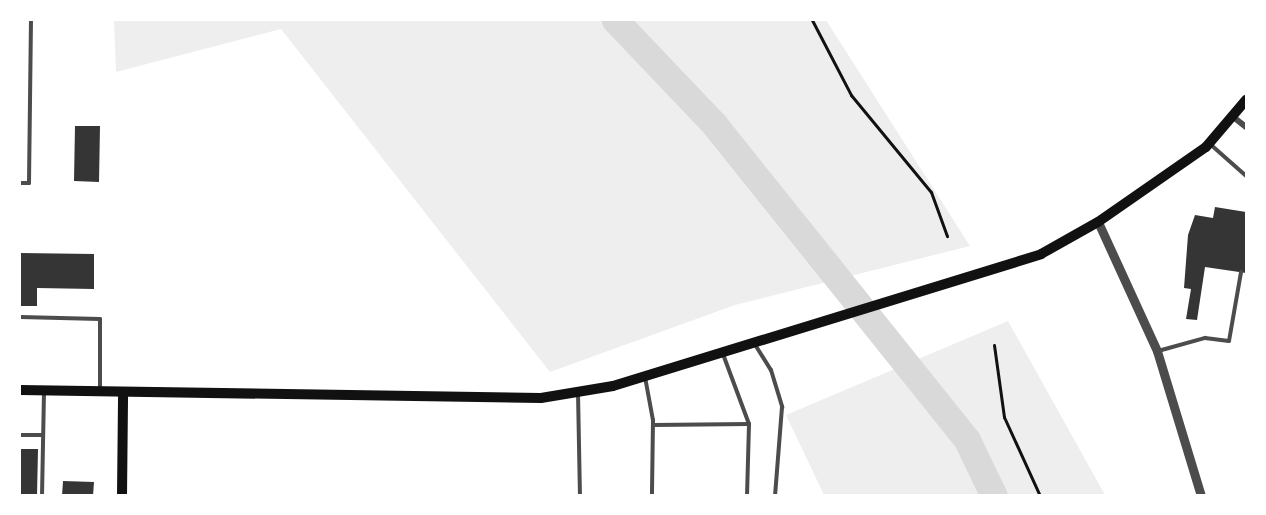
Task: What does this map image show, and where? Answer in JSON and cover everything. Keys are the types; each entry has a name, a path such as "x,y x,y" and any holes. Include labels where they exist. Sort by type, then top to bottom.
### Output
{"main road":[{"path":"20,390 541,398 578,392 645,376 964,280 1041,254 1098,222 1209,143 1246,100"},
{"path":"122,495 123,392"}],"street":[{"path":"1232,116 1246,128"},
{"path":"1098,222 1157,351 1201,495"}],"lane":[{"path":"20,183 29,183 31,20"},
{"path":"1209,143 1246,176"},
{"path":"1157,351 1205,338 1229,342 1241,272"},
{"path":"20,317 100,318 100,392"},
{"path":"754,342 771,370 782,406 775,495"},
{"path":"723,352 749,424 747,495"},
{"path":"645,376 653,425 652,495"},
{"path":"42,495 44,391"},
{"path":"578,392 579,495"},
{"path":"653,425 749,424"},
{"path":"20,435 43,435"}],"path":[{"path":"812,20 851,95 931,192 946,236"},
{"path":"994,345 1004,417 1040,495"}],"shaded area":[{"path":"114,20 826,20 970,246 735,305 550,372 281,29 116,72"},
{"path":"1008,321 1105,495 824,495 786,415"}],"building":[{"path":"75,126 100,126 99,182 74,181"},
{"path":"1215,207 1246,212 1246,273 1205,267 1197,320 1186,319 1191,289 1184,288 1188,235 1195,215 1213,218"},
{"path":"20,253 94,254 94,289 37,288 37,306 20,306"},
{"path":"20,449 38,449 37,496 20,496"},
{"path":"63,481 94,482 93,496 62,496"}],"waterway":[{"path":"615,20 714,124 967,440 994,496"}]}
